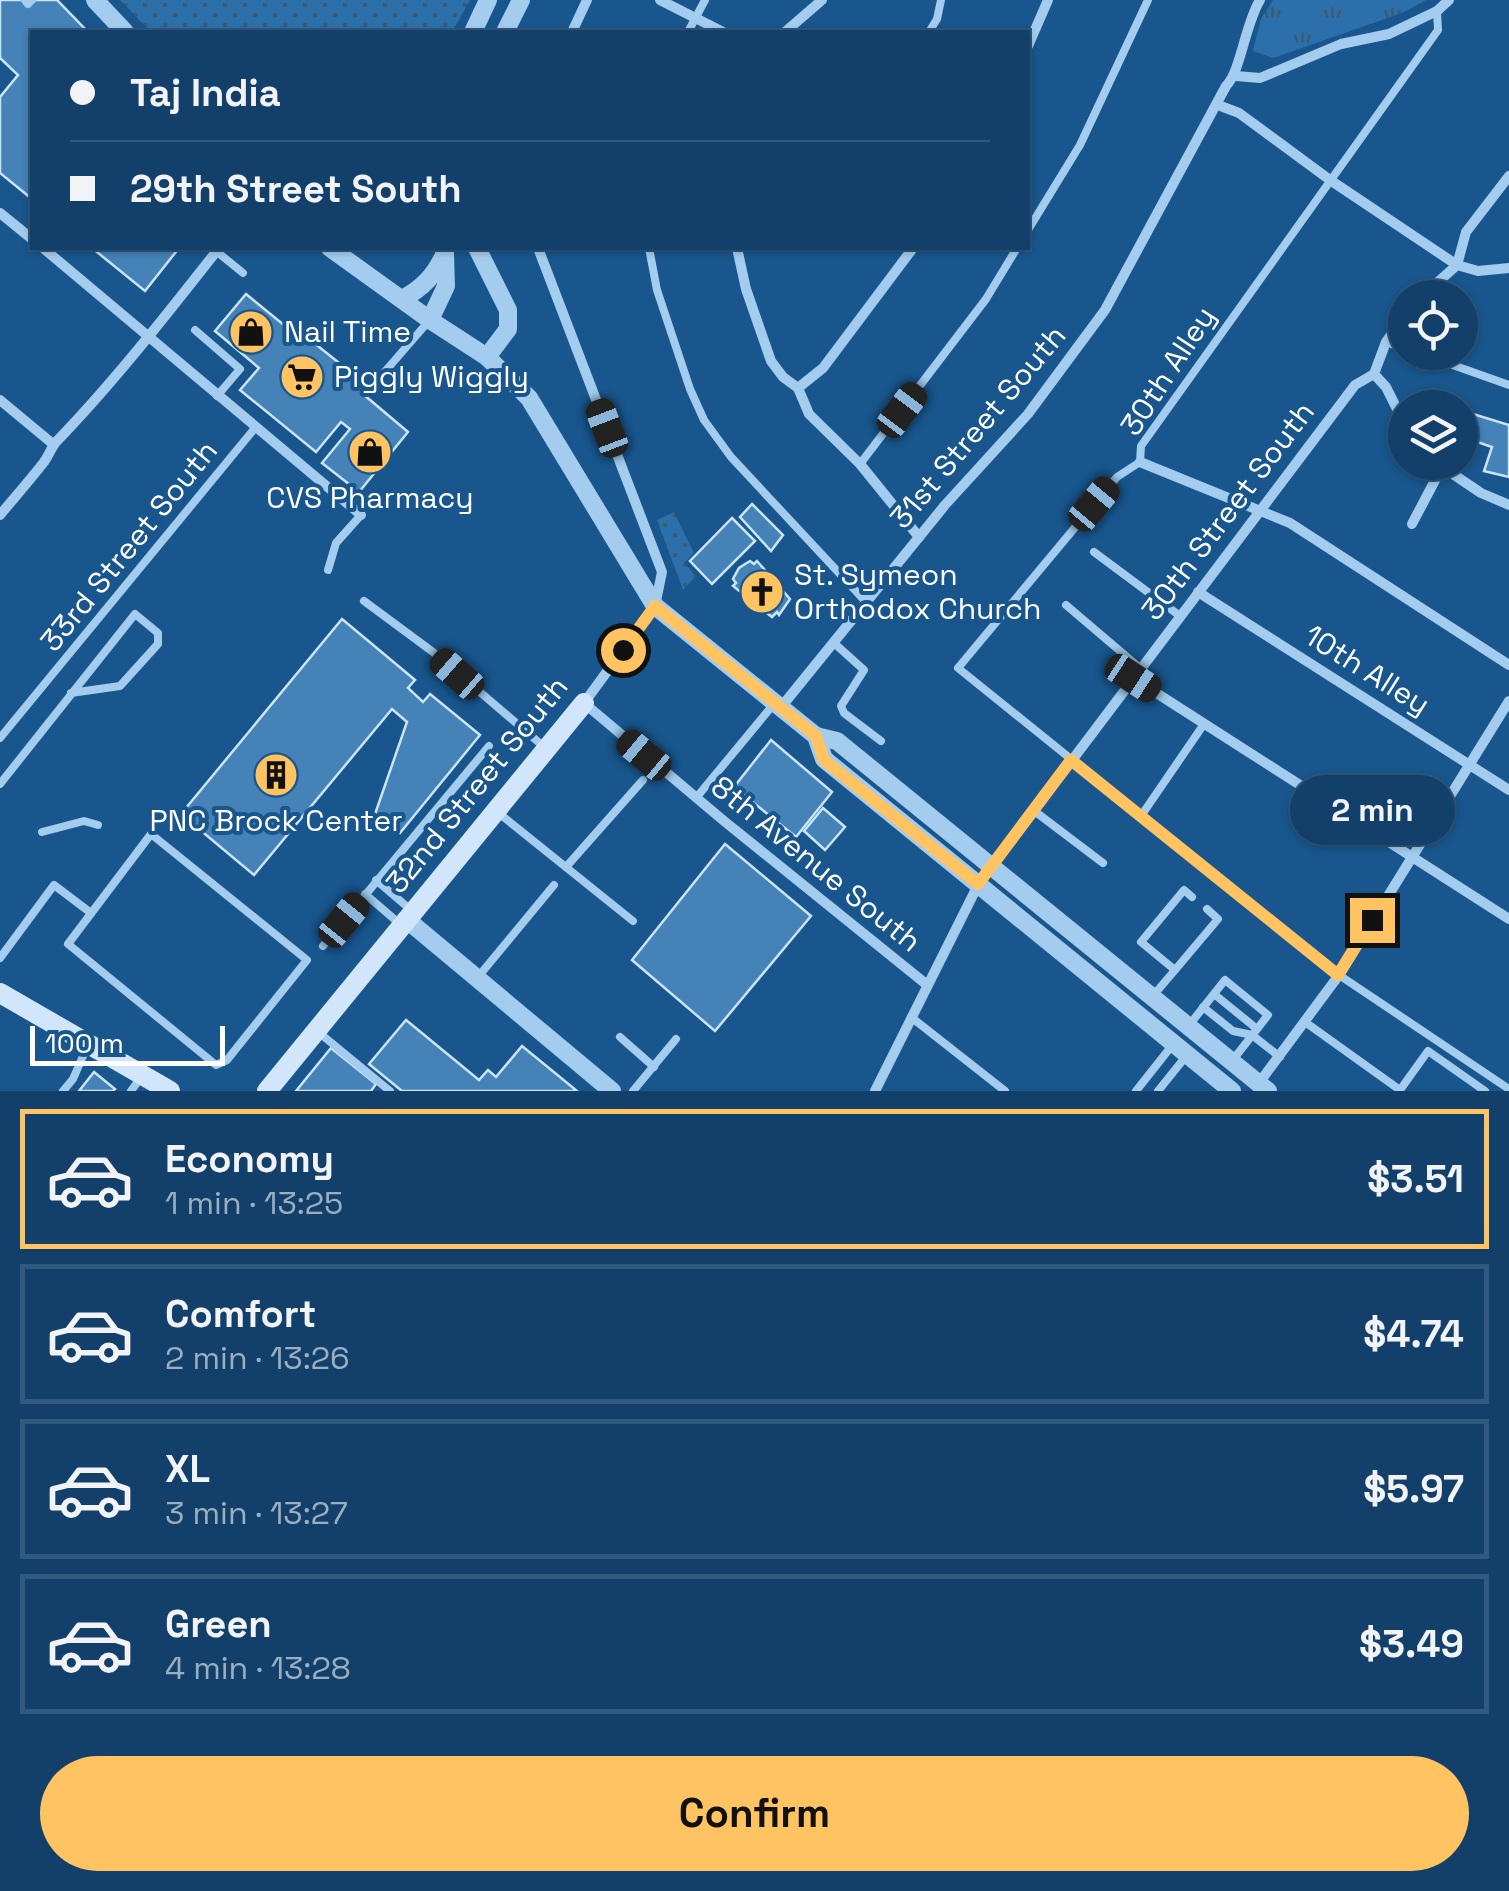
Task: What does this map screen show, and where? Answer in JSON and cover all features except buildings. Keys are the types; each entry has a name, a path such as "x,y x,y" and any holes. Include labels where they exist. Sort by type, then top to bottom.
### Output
{"main road":[{"name":"32nd Street South","path":"266,1091 584,702"},
{"path":"0,992 88,1042 137,1082 170,1091"}],"street":[{"path":"95,0 123,30"},
{"path":"474,30 488,0"},
{"path":"506,30 521,0"},
{"path":"573,30 586,0"},
{"path":"660,0 719,30"},
{"path":"787,30 822,0"},
{"path":"1030,41 1048,0"},
{"path":"1236,76 1260,78 1341,44 1389,34 1449,0"},
{"name":"31st Street South","path":"779,704 918,537 1028,414 1105,310 1226,86 1236,76 1238,52 1255,2"},
{"path":"1218,104 1238,113 1457,265 1478,271 1509,268"},
{"path":"1440,280 1457,265 1466,232 1509,176"},
{"path":"0,213 30,237"},
{"path":"45,250 361,515"},
{"path":"0,515 47,458 53,444 68,432 217,250"},
{"path":"333,250 487,357 529,398 655,606 816,736 837,741 1232,1061 1260,1088 1414,858 1509,701"},
{"path":"402,299 421,289 438,270 444,250"},
{"path":"430,320 446,286 444,250"},
{"path":"478,250 508,310 508,329 487,357"},
{"path":"539,250 662,572 655,606"},
{"path":"739,250 746,289 772,361 783,377 798,388 810,414 860,464 918,537"},
{"path":"798,388 823,368 912,250"},
{"path":"1388,339 1374,374 1388,391"},
{"name":"30th Street South","path":"875,1091 978,884 1355,385 1374,374"},
{"path":"0,400 53,444"},
{"path":"1140,462 1290,523 1509,666"},
{"path":"1412,524 1432,480"},
{"path":"1460,480 1509,505"},
{"name":"10th Alley","path":"1198,592 1509,790"},
{"name":"32nd Street South","path":"584,702 655,606"},
{"path":"1137,673 1204,724 1509,919"},
{"name":"8th Avenue South","path":"584,702 926,984"},
{"path":"816,736 824,760 1232,1091"},
{"path":"407,919 612,1091"}],"lane":[{"path":"689,30 705,0"},
{"path":"930,30 941,0"},
{"path":"1030,227 1080,145 1148,0"},
{"name":"30th Alley","path":"1071,760 958,668 1117,477 1140,462 1141,446 1438,30 1437,10"},
{"path":"219,250 243,274"},
{"path":"650,250 656,290 704,420 730,457 867,602"},
{"path":"860,464 986,299 1016,250"},
{"path":"375,383 430,320"},
{"path":"195,330 240,369 217,396"},
{"path":"1467,370 1509,385"},
{"name":"33rd Street South","path":"0,738 255,428"},
{"path":"328,570 336,543 361,515"},
{"path":"1094,552 1180,616"},
{"path":"364,601 433,652 546,748"},
{"path":"1066,605 1137,673"},
{"path":"0,784 71,692 136,614 158,633 158,644 120,686 71,692"},
{"path":"834,642 864,670 841,706 844,713 881,742"},
{"path":"696,798 779,704"},
{"path":"1141,816 1204,724"},
{"path":"322,946 489,746"},
{"path":"1071,760 1338,975 1509,1089"},
{"path":"566,867 643,780"},
{"path":"1032,810 1103,863"},
{"path":"496,811 633,921"},
{"path":"42,832 84,821 98,825"},
{"path":"151,834 307,960 227,1060 216,1065 68,944 91,913 151,834"},
{"path":"376,880 407,919"},
{"path":"0,958 54,885 91,913"},
{"path":"478,977 554,885"},
{"path":"1175,970 1141,942 1184,890 1192,896"},
{"path":"365,894 407,919"},
{"path":"1152,997 1218,919 1207,909"},
{"path":"1188,1026 1225,980 1268,1014 1232,1061"},
{"path":"1214,994 1280,1057"},
{"path":"1204,1007 1232,1031 1255,1032"},
{"path":"911,1017 1005,1091"},
{"path":"1305,1022 1400,1090 1428,1050 1486,1091"},
{"path":"317,1031 390,1091"},
{"path":"620,1037 654,1066"},
{"path":"633,1091 676,1039"},
{"path":"63,1091 74,1079 88,1042"},
{"path":"1160,1090 1181,1049"},
{"path":"1136,1091 1181,1049"}],"green space":[{"path":"120,0 470,0 453,30 149,30"},
{"path":"1273,0 1426,0 1402,13 1273,58 1253,51 1261,19"},
{"path":"674,512 694,553 684,563 696,576 683,590 657,520"}],"place":[{"name":"Nail Time","path":"251,332"},
{"name":"Piggly Wiggly","path":"302,377"},
{"name":"CVS Pharmacy","path":"370,452"},
{"name":"St. Symeon Orthodox Church","path":"762,592"},
{"name":"PNC Brock Center","path":"276,775"}],"route":[{"path":"623,650 655,606 776,701 816,736 824,760 978,884 1071,760 1338,975 1372,920"}]}
